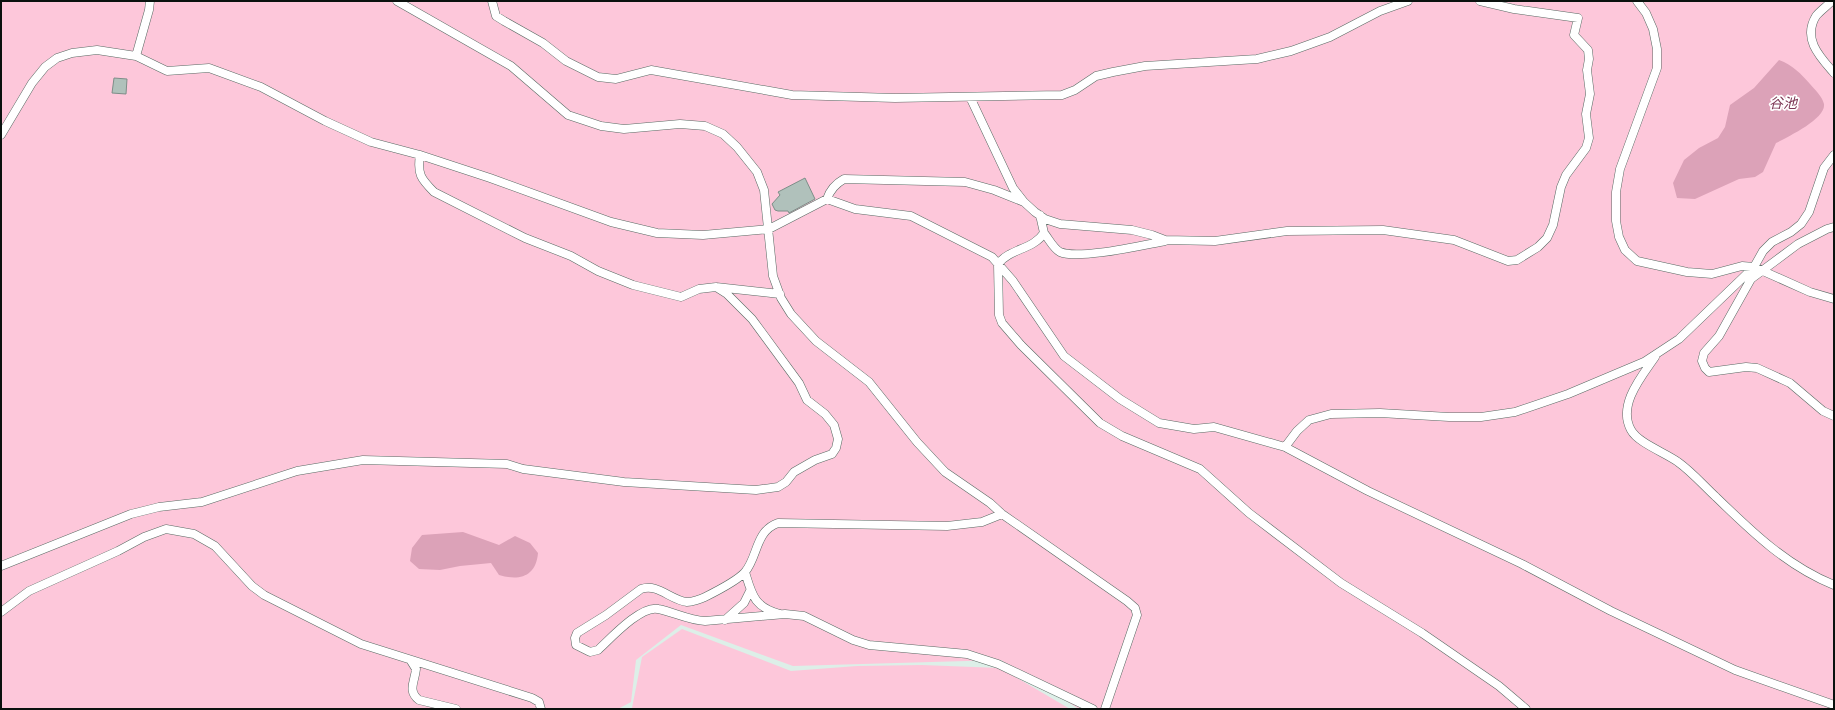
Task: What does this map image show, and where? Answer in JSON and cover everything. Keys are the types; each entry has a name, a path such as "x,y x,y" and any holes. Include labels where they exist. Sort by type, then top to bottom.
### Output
{"lane":[{"path":"136,56 149,10 150,1"},
{"path":"398,1 510,66 568,115 600,126 624,129 680,124 705,126 723,134 737,147 757,172 764,190 773,276 780,294 791,314 816,341 868,382 916,442 946,472 990,503 1002,514 1095,578 1135,608 1138,615 1105,709"},
{"path":"492,1 496,16 544,43 566,61 598,77 616,79 651,70 792,96 895,98 1062,95 1075,90 1096,76 1139,67 1257,59 1291,51 1330,37 1380,11 1408,1"},
{"path":"1040,215 1044,233 1060,251 1072,255 1136,246 1165,240 1215,241 1286,231 1383,230 1454,240 1508,261 1517,260 1538,247 1546,238 1553,225 1561,187 1566,175 1586,148 1589,138 1586,114 1590,94 1587,70 1589,59 1588,50 1574,35 1578,18 1514,9 1480,1"},
{"path":"1637,1 1646,13 1653,29 1658,49 1657,68 1620,169 1616,192 1616,220 1619,237 1625,250 1637,261 1687,272 1712,274 1742,266 1754,267 1810,292 1834,298"},
{"path":"1832,1 1816,16 1810,35 1817,54 1834,73"},
{"path":"1,135 32,83 45,67 57,58 72,53 97,50 136,56 167,71 209,68 261,87 325,121 371,142 420,155 490,178 611,222 657,233 703,235 768,229 827,199 855,209 911,216 992,256 1013,281 1064,356 1120,399 1159,423 1194,429 1214,427 1285,446 1381,497 1522,564 1611,611 1722,663 1834,705"},
{"path":"970,97 1013,188 1024,202 1040,215 1060,224 1132,230 1165,240"},
{"path":"420,155 418,170 424,182 434,192 525,238 571,256 598,270 633,285 681,297 700,289 716,287 780,294"},
{"path":"1285,446 1297,431 1309,420 1331,414 1380,413 1449,417 1481,417 1515,412 1614,376 1657,354 1690,329 1754,267 1763,251 1768,246 1801,224 1809,212 1824,168 1834,155"},
{"path":"827,199 829,192 836,184 844,179 965,182 980,185 1024,202"},
{"path":"1834,227 1798,244 1751,279 1719,336 1704,353 1702,361 1704,368 1709,372 1746,367 1758,368 1790,382 1823,411 1834,416"},
{"path":"1044,233 1039,240 1008,254 998,264 999,315 1002,323 1021,345 1100,423 1122,436 1200,469 1250,513 1341,583 1422,632 1499,686 1526,709"},
{"path":"1,566 131,514 159,507 202,502 296,471 363,460 507,464 523,469 624,482 756,490 778,488 786,482 794,472 815,460 832,454 836,448 838,439 834,425 825,414 807,400 799,383 752,319 727,294 716,287"},
{"path":"1657,354 1637,382 1629,401 1627,414 1631,430 1639,438 1680,463 1750,531 1787,560 1815,577 1834,585"},
{"path":"783,614 725,620 692,620 656,608 645,610 598,650 590,652 582,649 576,644 575,638 577,633 606,615 641,589 648,586 688,602 705,597 745,572 763,534 770,526 778,523 946,526 982,522 1002,514"},
{"path":"1,612 29,591 118,551 144,537 166,529 194,534 215,546 252,586 264,595 361,644 532,698 538,702 541,709"},
{"path":"745,572 752,595 760,604 771,611 804,616 853,640 870,645 967,654 992,662 1093,709"},
{"path":"725,620 744,602 750,591"},
{"path":"411,660 416,669 412,684 412,691 415,696 419,700 456,709"}],"shaded area":[{"path":"1,1 1834,1 1834,709 1079,709 1001,660 793,666 681,625 636,660 631,702 618,709 1,709"},
{"path":"682,629 791,671 857,666 922,665 1000,668 1070,709 630,709 632,708 642,657"}],"water":[{"name":"谷池","path":"1779,60 1796,70 1807,80 1820,96 1824,104 1823,110 1819,116 1805,127 1776,143 1763,172 1755,177 1739,179 1695,199 1677,198 1673,183 1684,160 1699,148 1718,138 1725,127 1730,105 1754,88"},
{"path":"463,532 499,545 515,536 530,543 538,553 537,561 530,572 525,575 520,577 506,577 499,575 491,563 460,566 440,570 419,569 410,561 412,548 422,535"}],"building":[{"path":"114,78 127,79 126,94 112,93"},
{"path":"805,178 815,199 789,213 788,211 775,210 772,204 780,195 778,192"}]}
